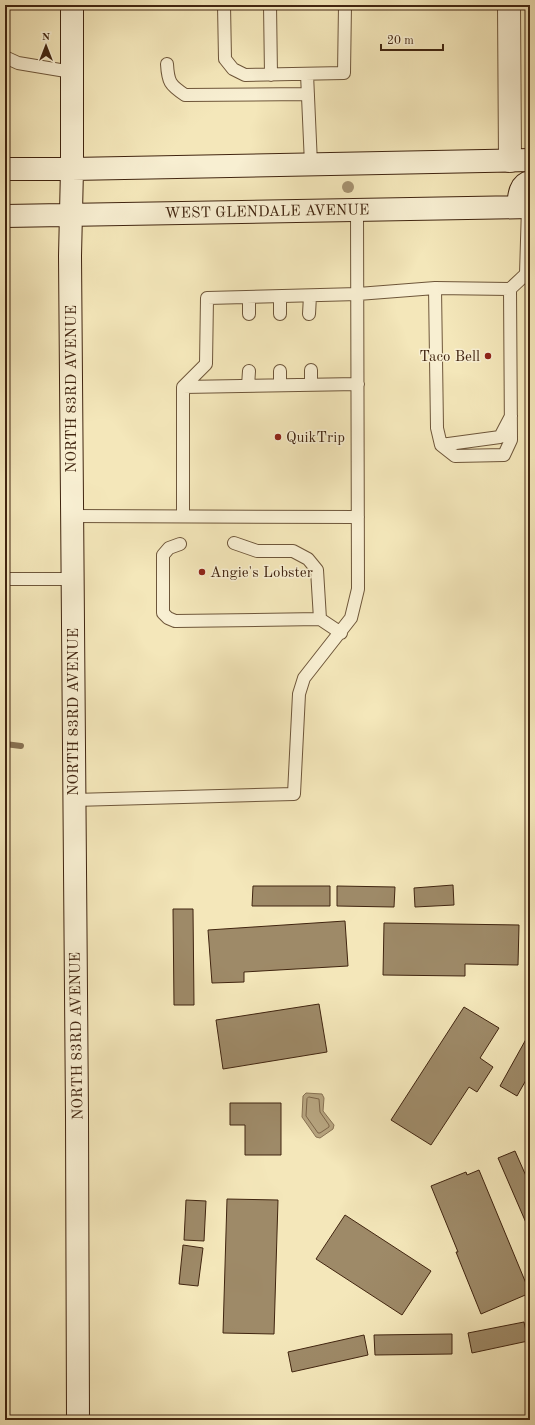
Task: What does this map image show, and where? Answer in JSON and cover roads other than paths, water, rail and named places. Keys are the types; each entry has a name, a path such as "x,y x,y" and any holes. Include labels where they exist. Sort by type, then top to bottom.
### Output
{"main road":[{"name":"NORTH 83RD AVENUE","path":"72,5 72,169 70,256 78,1420"},
{"path":"5,169 520,160 509,5"},
{"path":"525,207 522,187 530,182"},
{"name":"WEST GLENDALE AVENUE","path":"5,216 525,207"}],"lane":[{"path":"224,5 225,59 233,68 245,75 344,73 345,5"},
{"path":"270,5 271,75"},
{"path":"5,57 18,63 72,72"},
{"path":"167,64 168,78 172,86 185,95 308,94"},
{"path":"307,74 311,164"},
{"path":"183,516 183,386 206,364 207,298 358,294 435,288 510,289 526,274 525,207"},
{"path":"74,800 294,794 299,694 304,678 351,618 358,590 357,210"},
{"path":"435,288 437,428 441,445 455,456 504,456 511,440 510,289"},
{"path":"309,314 310,296"},
{"path":"280,297 280,314"},
{"path":"249,298 249,314"},
{"path":"311,370 311,385"},
{"path":"248,371 248,386"},
{"path":"280,371 280,385"},
{"path":"183,386 358,384"},
{"path":"441,445 500,436 511,414"},
{"path":"72,516 358,518"},
{"path":"234,543 257,551 293,551 308,559 317,570 320,619"},
{"path":"180,544 169,548 163,555 163,613 168,618 175,621 320,619 341,632"},
{"path":"5,579 72,579"}],"water":[{"path":"306,1093 322,1094 324,1098 323,1111 334,1125 333,1129 320,1138 316,1137 302,1117 303,1096"}],"waterway":[{"path":"5,744 21,746"}],"place":[{"name":"Taco Bell","path":"488,356"},
{"name":"QuikTrip","path":"278,437"},
{"name":"Angie's Lobster","path":"202,572"}]}
